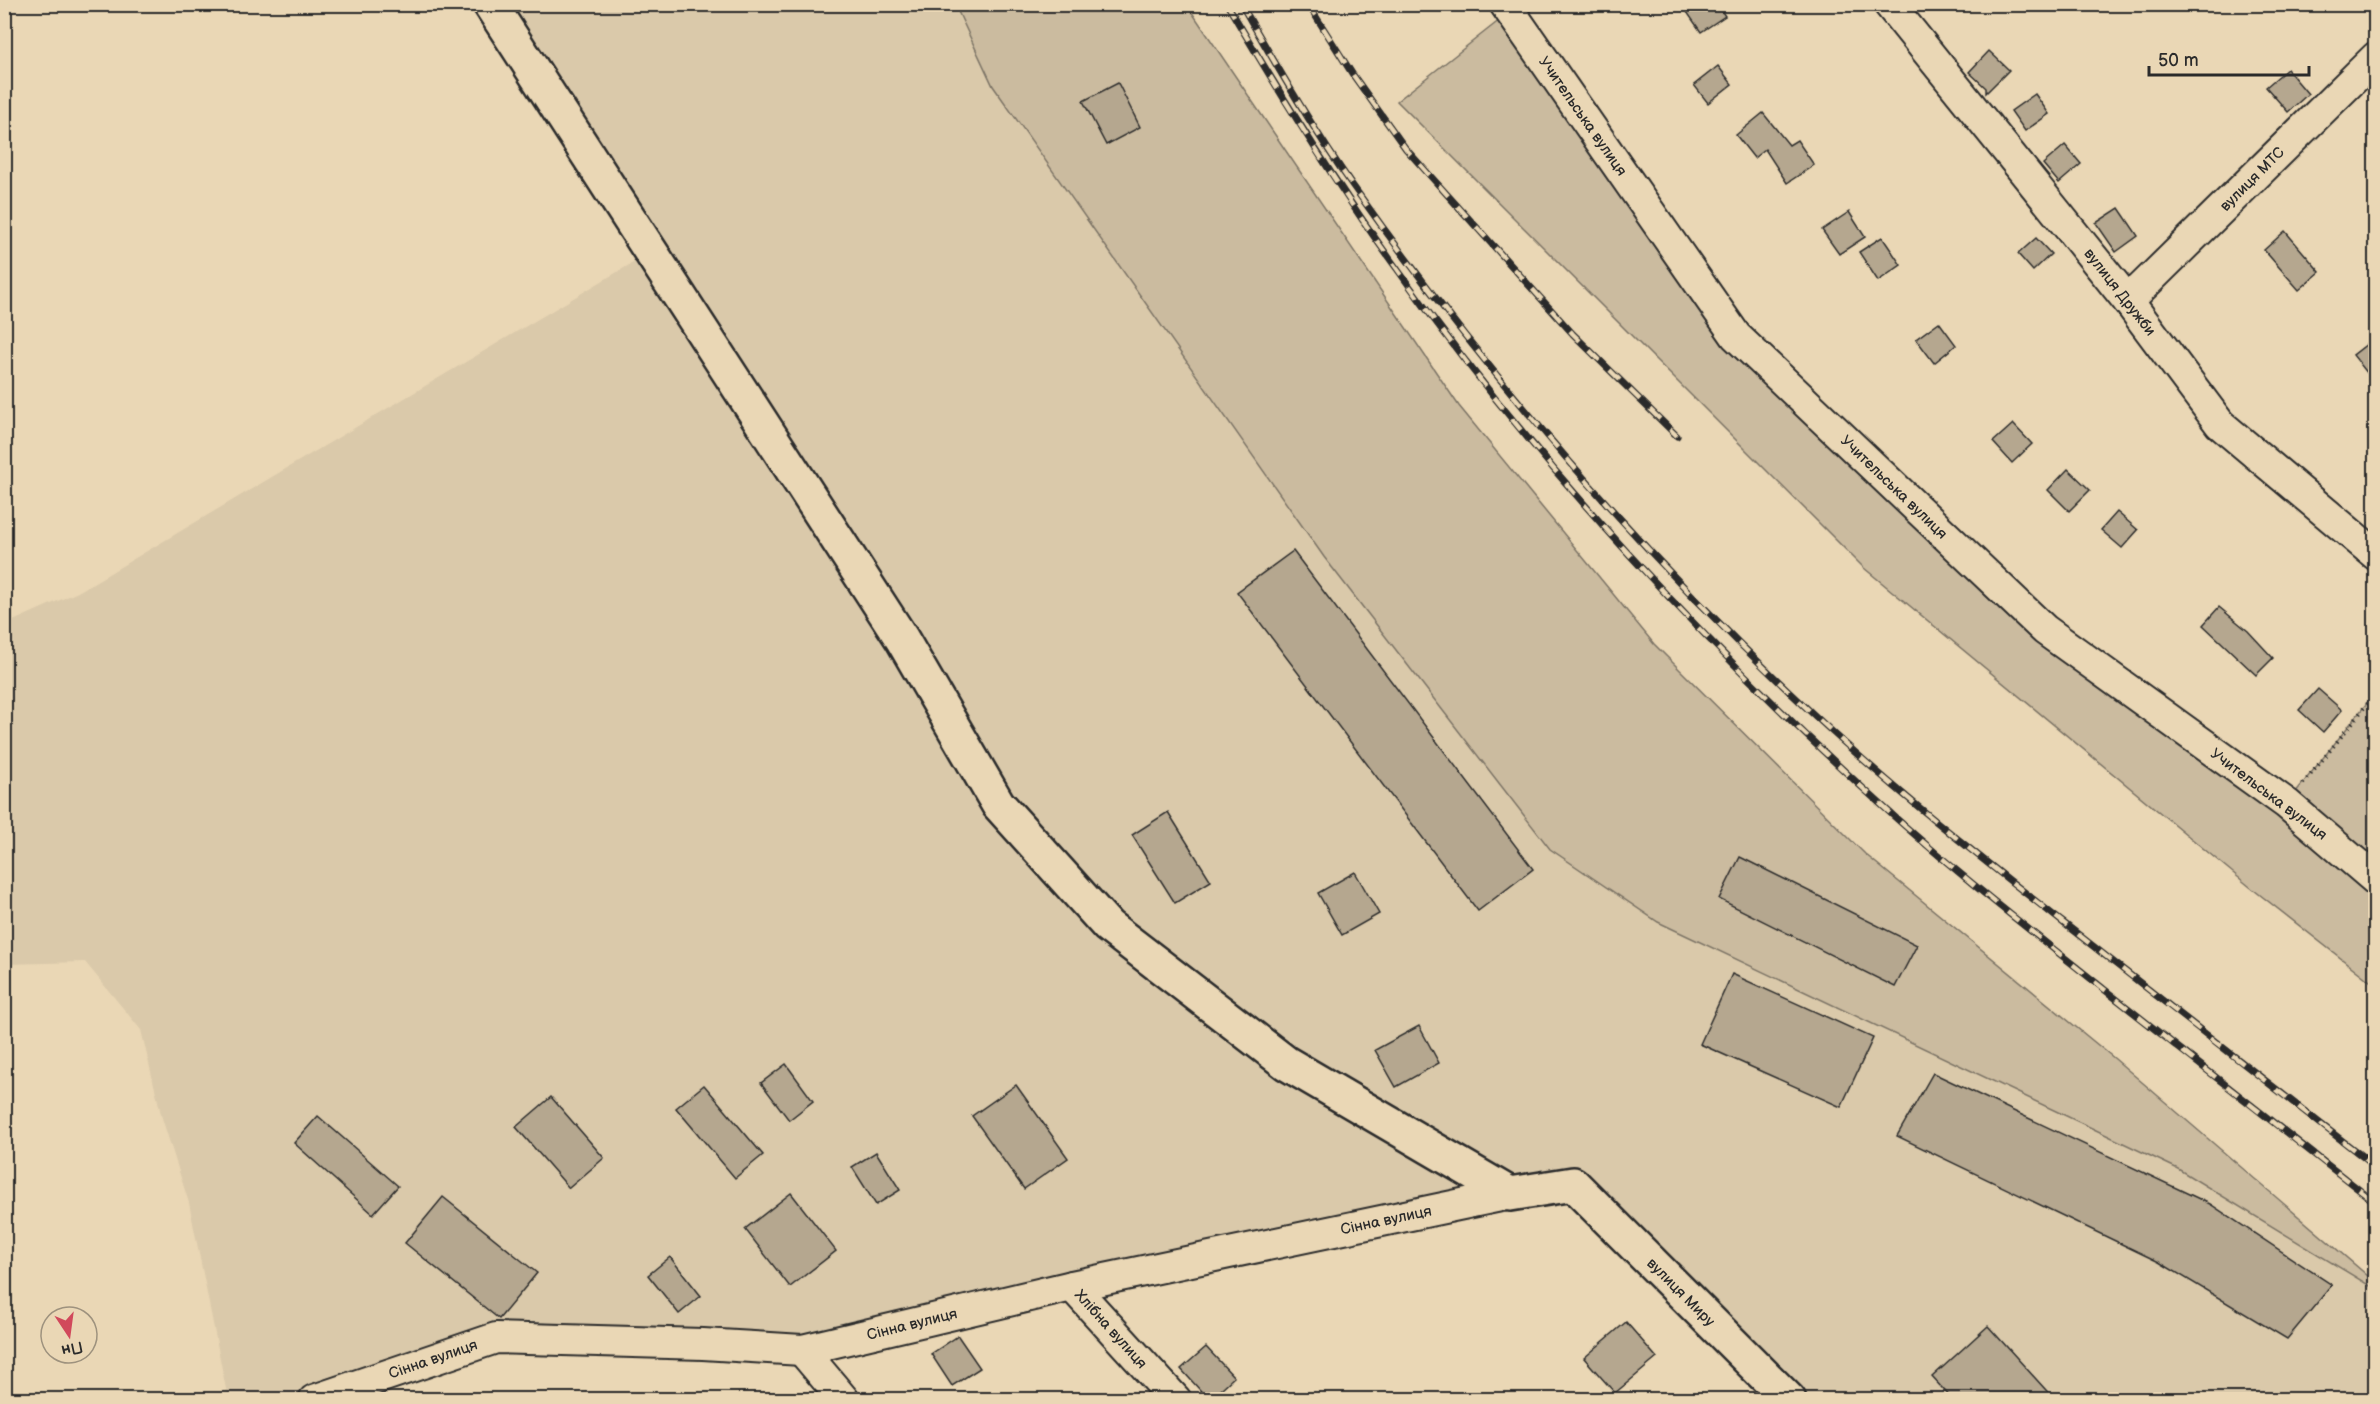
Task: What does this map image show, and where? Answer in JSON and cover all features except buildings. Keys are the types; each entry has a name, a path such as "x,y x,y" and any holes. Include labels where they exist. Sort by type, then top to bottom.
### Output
{"main road":[{"path":"490,4 902,639 998,804 1108,926 1286,1064 1510,1194"},
{"name":"вулиця Миру","path":"1510,1194 1574,1184 1789,1400"}],"street":[{"name":"Учительська вулиця","path":"1505,4 1736,336 2045,630 2287,804 2376,880"},
{"name":"вулиця Дружби","path":"1899,8 2128,301 2220,424 2376,555"},
{"name":"вулиця МТС","path":"2128,301 2376,57"},
{"name":"Сінна вулиця","path":"314,1400 496,1338 703,1344 802,1350 1071,1286 1510,1194"},
{"name":"Хлібна вулиця","path":"1071,1286 1176,1400"},
{"path":"802,1350 844,1400"}],"path":[{"path":"2287,804 2376,693"}],"shaded area":[{"path":"490,5 954,5 993,86 1324,557 1550,849 2178,1169 2375,1289 2375,1399 1789,1399 1573,1184 802,1350 496,1338 314,1399 228,1399 189,1203 162,1118 141,1030 85,962 5,964 4,625 78,592 651,252"},
{"path":"955,5 1187,5 1459,406 1654,644 1865,854 2115,1059 2375,1282 2375,1289 2178,1169 1658,922 1550,849 1324,557 993,86"},
{"path":"1510,12 1736,336 2045,630 2287,803 2375,693 2375,985 2250,887 1864,568 1397,101"}],"railway":[{"path":"1227,4 1329,170 1372,234 1450,340 1568,486 1695,625 1829,756 1948,863 2376,1203"},
{"path":"1241,4 1323,142 1404,257 1512,394 1627,526 1687,590 1812,713 1911,801 2376,1167"},
{"path":"1308,4 1353,75 1406,149 1573,334 1677,436"}]}
